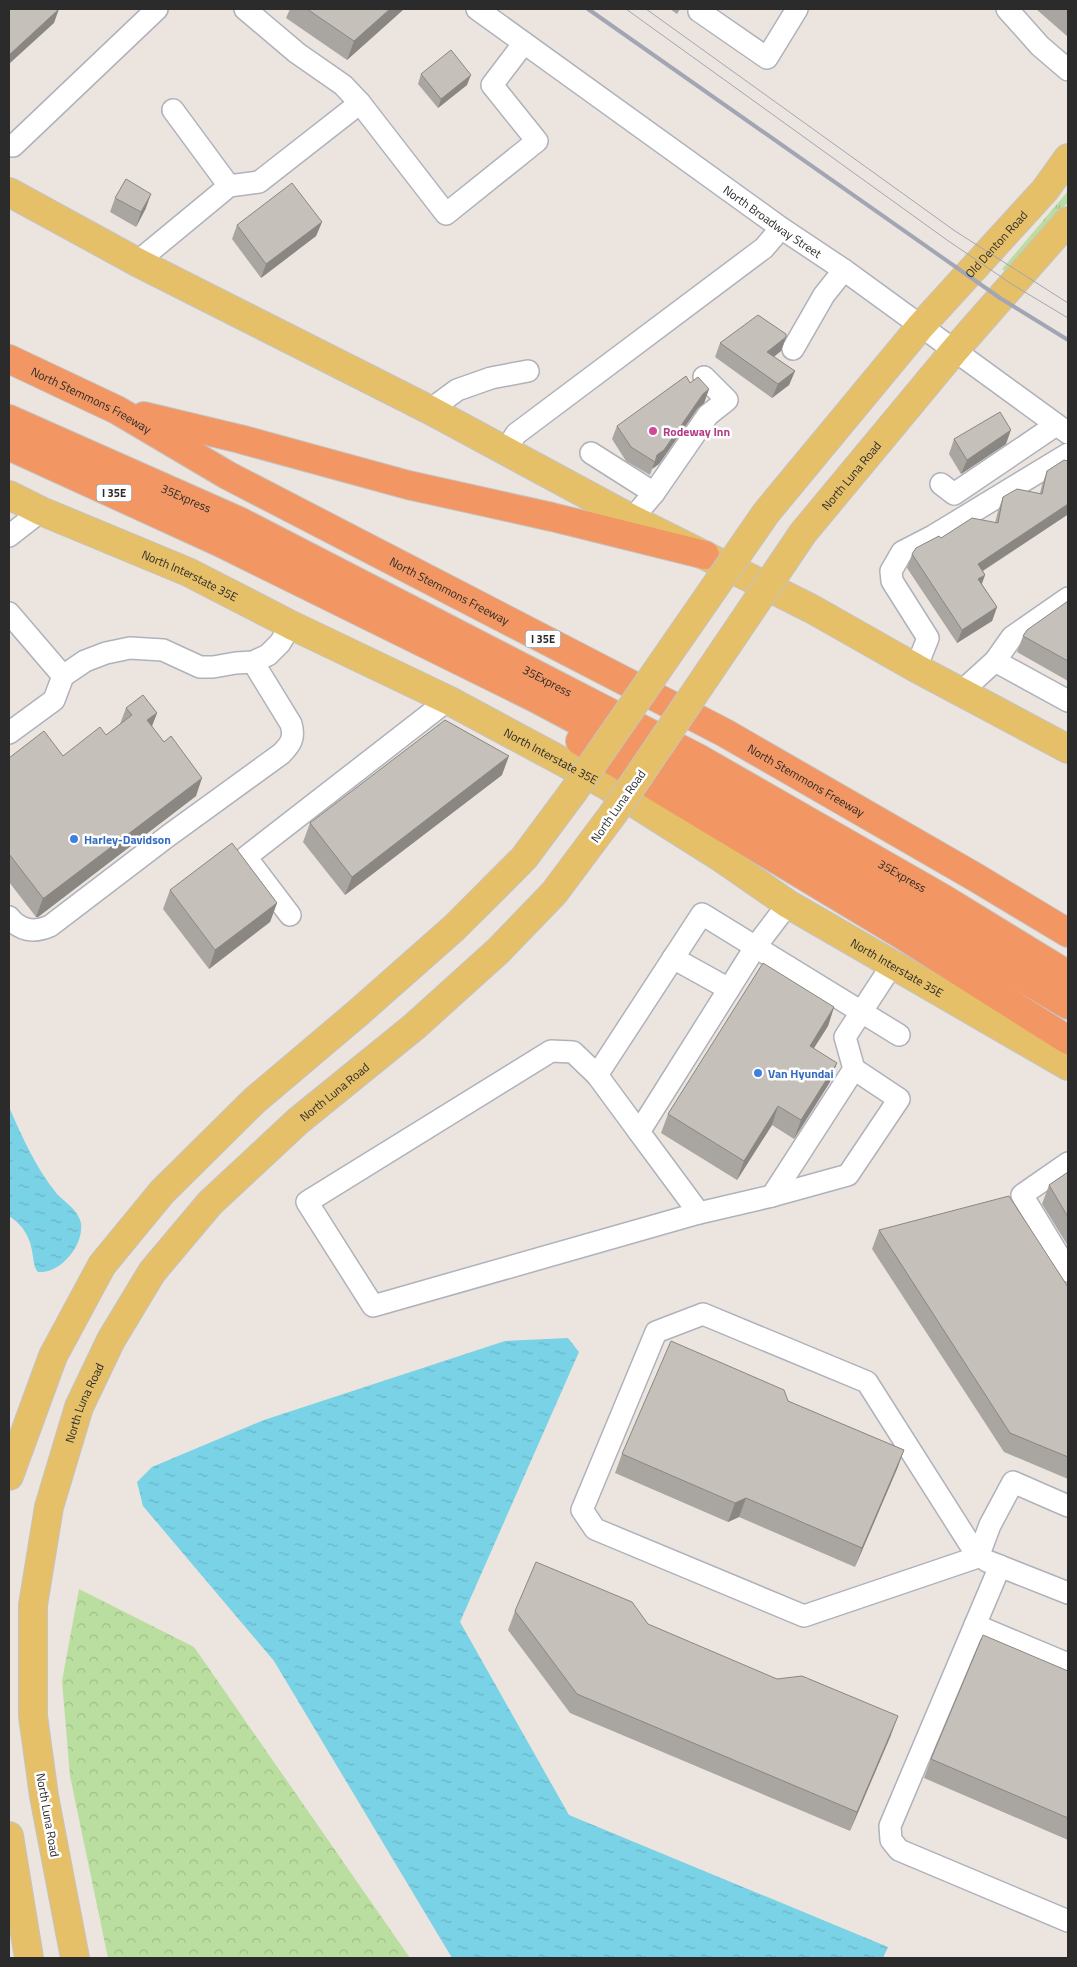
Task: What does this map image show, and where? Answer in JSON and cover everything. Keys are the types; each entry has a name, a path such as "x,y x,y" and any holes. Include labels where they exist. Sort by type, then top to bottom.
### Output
{"highway":[{"name":"North Stemmons Freeway","path":"9,359 117,410 227,475 725,733 975,877 1068,933"},
{"path":"117,410 240,439 408,485 552,516 705,555"},
{"name":"35Express","path":"9,418 239,520 698,758 944,899 1068,975"},
{"name":"I 35E","path":"9,446 220,542 533,697 684,777 1068,1005"},
{"path":"533,697 583,744 902,935 1068,1040"}],"main road":[{"name":"Old Denton Road","path":"920,327 1045,190 1068,158"},
{"path":"9,192 137,262 430,410 632,519 812,609 916,668 1068,749"},
{"path":"954,351 1068,221"},
{"path":"9,1476 53,1356 102,1265 162,1192 254,1100 359,1012 454,928 524,858 573,792 766,513 920,327"},
{"name":"North Luna Road","path":"75,1958 44,1796 33,1716 33,1604 50,1507 79,1407 111,1340 152,1272 210,1203 298,1121 414,1026 498,951 554,893 614,814 803,533 954,351"},
{"name":"North Interstate 35E","path":"9,495 41,511 188,572 291,625 448,700 606,785 720,857 788,904 1068,1066"},
{"path":"9,1836 29,1958"}],"street":[{"path":"13,146 157,9"},
{"path":"245,9 296,53 343,84 446,214 537,141 492,84 524,43"},
{"name":"North Broadway Street","path":"477,9 781,228 844,270 1062,429"},
{"path":"699,11 767,58 797,9"},
{"path":"1007,9 1040,46 1068,70"},
{"path":"137,262 229,186 259,182 360,104"},
{"path":"173,110 229,186"},
{"path":"506,450 516,434 764,248 781,228"},
{"path":"793,349 824,295 844,270"},
{"path":"430,410 457,390 491,378 528,371"},
{"path":"632,519 654,493 708,415 727,400 704,377"},
{"path":"941,484 954,494 1062,429"},
{"path":"591,454 654,493"},
{"path":"916,668 928,638 892,581 891,571 902,552 933,536 1068,454"},
{"path":"9,536 41,511"},
{"path":"962,691 995,661 1012,637 1068,598"},
{"path":"9,613 63,676"},
{"path":"9,733 54,700 63,676 85,661 106,653 130,648 163,650 200,667 253,662 268,655 280,644 291,625"},
{"path":"995,661 1068,701"},
{"path":"9,917 16,926 26,929 40,930 50,926 168,836 281,754 292,743 294,733 291,724 253,662"},
{"path":"290,914 246,856 448,700"},
{"path":"639,1132 756,946 788,904"},
{"path":"596,1075 702,914 899,1035"},
{"path":"673,958 729,989"},
{"path":"699,1213 596,1075 574,1052 552,1050 307,1202 373,1306 699,1213 772,1196 848,1175 899,1099 854,1070 845,1037 892,965"},
{"path":"772,1196 854,1070"},
{"path":"1068,1163 1022,1195 1068,1271"},
{"path":"978,1557 804,1616 595,1529 582,1510 656,1332 703,1314 867,1382 978,1557 1068,1592"},
{"path":"978,1557 990,1525 1013,1482 1068,1506"},
{"path":"1000,1566 890,1826 891,1840 899,1850 1068,1921"},
{"path":"975,1625 1068,1664"}],"green space":[{"path":"1068,191 1068,202 1008,273 1002,269"},
{"path":"79,1589 194,1647 410,1958 108,1958 70,1776 62,1681"}],"water":[{"path":"9,1107 24,1141 42,1174 57,1194 74,1210 81,1223 79,1241 75,1249 62,1263 46,1271 38,1272 34,1265 31,1244 26,1233 9,1216"},
{"path":"568,1338 579,1352 460,1622 569,1815 888,1947 883,1958 452,1958 274,1661 143,1506 137,1482 152,1467 264,1420 505,1341"}],"building":[{"path":"9,9 59,9 9,55"},
{"path":"307,9 390,9 354,41"},
{"path":"451,50 471,75 441,99 421,74"},
{"path":"126,179 151,194 141,212 115,198"},
{"path":"292,183 322,222 266,264 237,225"},
{"path":"758,315 786,334 786,337 767,352 795,371 778,384 720,343"},
{"name":"Rodeway Inn","path":"686,376 690,383 698,377 709,389 703,394 664,450 657,455 655,462 631,447 617,426"},
{"path":"1000,412 1011,430 967,460 954,439"},
{"path":"1064,460 1068,461 1068,504 978,564 985,575 978,579 997,607 962,630 912,554 916,548 939,536 941,538 972,518 998,523 1003,497 1017,489 1042,494 1047,471"},
{"path":"1068,601 1068,661 1023,636 1027,630"},
{"name":"Harley-Davidson","path":"143,695 157,713 147,720 164,742 171,736 202,778 43,898 9,854 9,758 44,731 63,756 100,727 106,735 132,715 126,708"},
{"path":"445,720 509,756 352,877 310,823"},
{"path":"232,843 277,903 215,950 170,890"},
{"name":"Van Hyundai","path":"763,963 834,1007 810,1046 837,1063 801,1120 778,1106 744,1161 668,1114"},
{"path":"1068,1172 1068,1217 1049,1185"},
{"path":"1009,1196 1068,1287 1068,1457 1010,1433 879,1230"},
{"path":"671,1341 784,1390 788,1401 904,1450 862,1548 746,1498 735,1503 622,1454"},
{"path":"536,1562 632,1602 648,1624 777,1679 802,1676 898,1716 857,1812 577,1694 515,1611"},
{"path":"983,1635 1068,1671 1068,1818 931,1759"}],"tram line":[{"path":"626,9 947,240 1013,285 1068,318"},
{"path":"646,9 955,231 1068,303"}],"railway":[{"path":"588,9 1000,298 1068,340"}],"place":[{"name":"Rodeway Inn","path":"653,431"},
{"name":"Harley-Davidson","path":"74,839"},
{"name":"Van Hyundai","path":"758,1073"}]}
